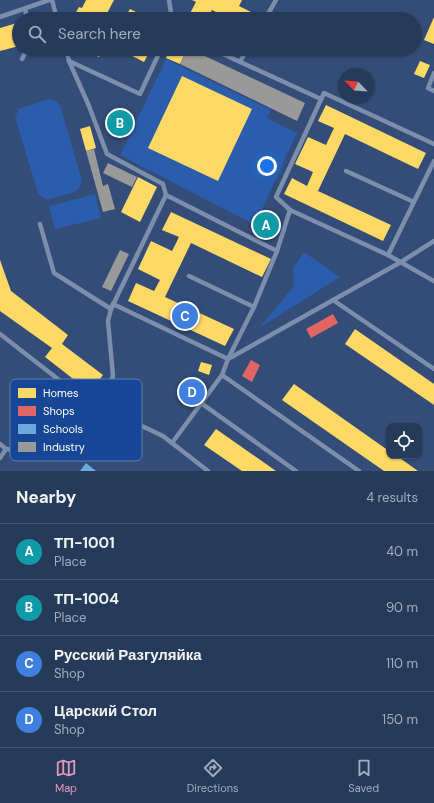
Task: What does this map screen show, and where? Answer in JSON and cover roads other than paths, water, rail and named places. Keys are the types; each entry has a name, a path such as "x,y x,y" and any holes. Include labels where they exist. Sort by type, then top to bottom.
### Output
{"lane":[{"path":"16,12 49,0"},
{"path":"52,0 55,12"},
{"path":"169,0 171,12"},
{"path":"269,12 276,0"},
{"path":"0,17 12,13"},
{"path":"68,56 107,154 162,184 166,196 111,309 108,321 113,376 112,379"},
{"path":"69,61 140,94 158,56"},
{"path":"227,56 321,100"},
{"path":"240,62 243,56"},
{"path":"434,73 428,88 434,91"},
{"path":"434,144 324,93 276,197 290,210 388,255 434,281"},
{"path":"388,255 434,161"},
{"path":"346,170 414,202"},
{"path":"166,196 277,251"},
{"path":"172,443 222,375 228,359 254,307 277,251 290,210"},
{"path":"40,224 54,273 111,309"},
{"path":"228,359 401,262 434,241"},
{"path":"189,276 254,307"},
{"path":"333,300 434,368"},
{"path":"114,304 228,359"},
{"path":"0,334 58,379"},
{"path":"222,375 359,471"},
{"path":"201,403 296,471"},
{"path":"142,426 163,436 208,471"},
{"path":"0,444 6,449 10,450"},
{"path":"0,458 6,449"}],"place":[{"name":"ТП-1004","path":"120,123"},
{"name":"ТП-1001","path":"266,225"},
{"name":"Русский Разгуляйка","path":"185,316"},
{"name":"Царский Стол","path":"192,392"}]}
